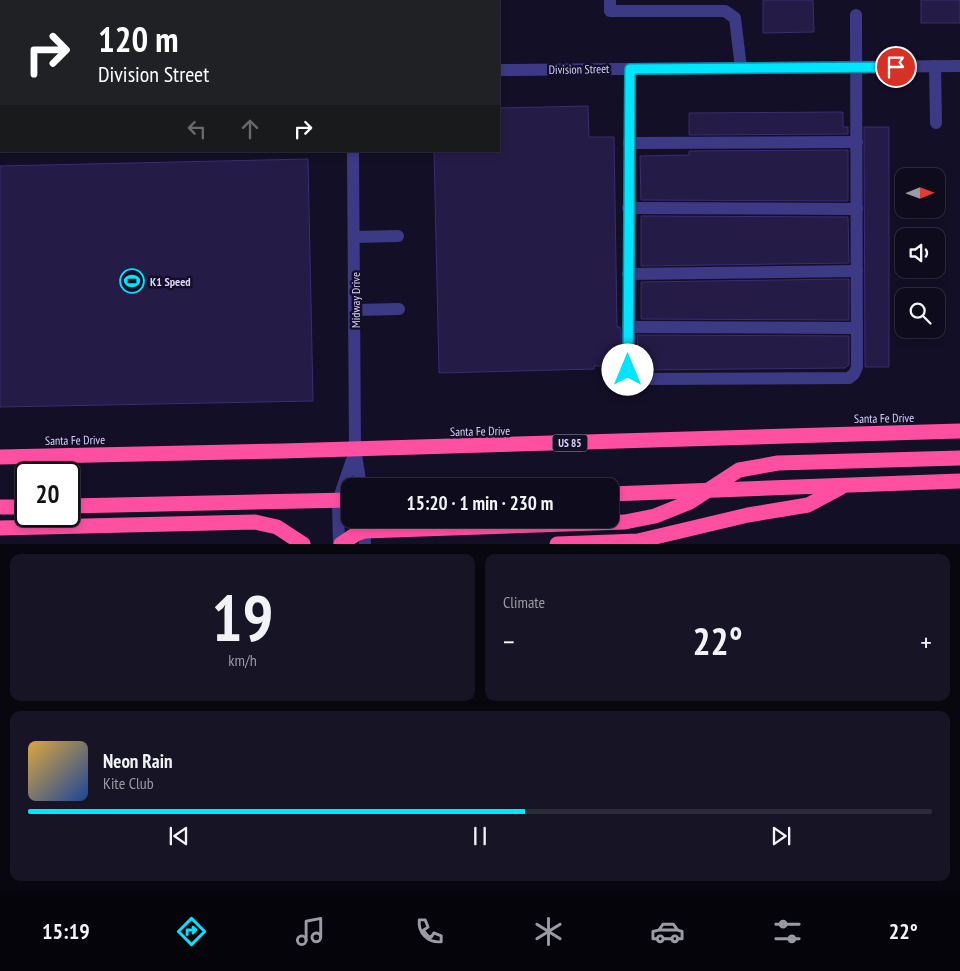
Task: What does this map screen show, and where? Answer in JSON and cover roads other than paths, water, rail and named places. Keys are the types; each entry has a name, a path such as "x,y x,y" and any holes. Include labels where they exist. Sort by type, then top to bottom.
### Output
{"highway":[{"name":"Santa Fe Drive","path":"0,456 355,449 960,431"},
{"path":"340,544 365,531 625,522 655,516 690,502 739,470 778,463 960,458"},
{"path":"619,494 960,481"},
{"path":"557,544 638,541 748,515 808,505 844,486"},
{"path":"80,506 341,501"},
{"path":"0,507 15,507"},
{"path":"0,528 255,522 277,527 302,544"}],"street":[{"path":"610,0 610,11 724,11 735,18 741,68"},
{"path":"630,69 628,370 632,377 636,379 849,378 857,371 858,367 856,15"},
{"path":"935,66 936,123"},
{"name":"Division Street","path":"500,70 960,66"},
{"path":"629,143 857,142"},
{"name":"Midway Drive","path":"353,152 355,449"},
{"path":"628,208 857,209"},
{"path":"354,238 398,236"},
{"path":"628,274 857,271"},
{"path":"355,310 399,309"},
{"path":"628,327 857,328"},
{"path":"355,449 360,478"},
{"path":"349,478 355,449"},
{"path":"340,544 341,528"}],"place":[{"name":"K1 Speed","path":"132,281"}]}
